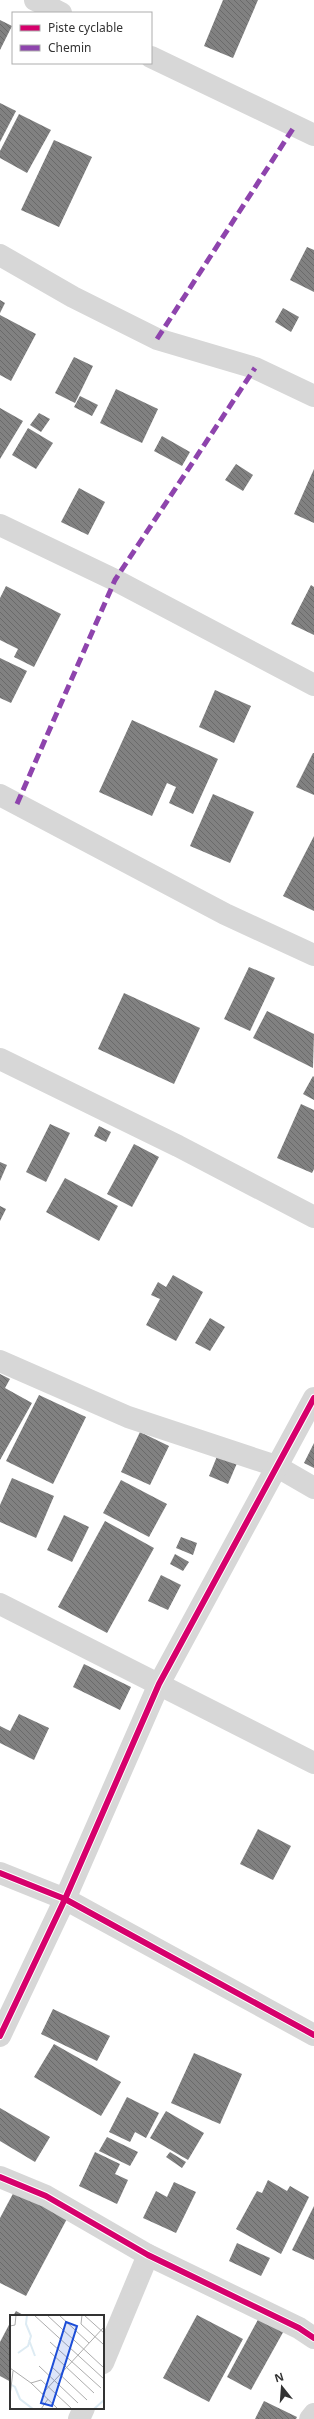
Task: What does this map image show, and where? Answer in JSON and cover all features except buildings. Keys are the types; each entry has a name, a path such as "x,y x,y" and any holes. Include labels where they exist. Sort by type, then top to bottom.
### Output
{"street":[{"path":"35,0 59,12"},
{"path":"152,57 314,135"},
{"path":"0,255 73,297 157,339 255,368 314,396"},
{"path":"0,526 115,580 314,685"},
{"path":"0,795 225,914 314,955"},
{"path":"0,1060 178,1146 314,1217"},
{"path":"0,1361 128,1416 276,1466 314,1488"},
{"path":"0,2036 65,1899 159,1684 314,1398"},
{"path":"0,1604 314,1763"},
{"path":"0,1873 65,1899 314,2035"},
{"path":"0,2177 46,2196 148,2255 299,2328 314,2338"},
{"path":"104,2361 148,2255"},
{"path":"79,2419 84,2409"},
{"path":"310,2419 314,2414"}],"marked path":[{"path":"157,339 294,127"},
{"path":"17,804 115,580 255,368"}],"cycle path":[{"path":"0,2036 65,1899 159,1684 314,1398"},
{"path":"0,1873 65,1899 314,2035"},
{"path":"0,2177 46,2196 148,2255 299,2328 314,2338"}]}
